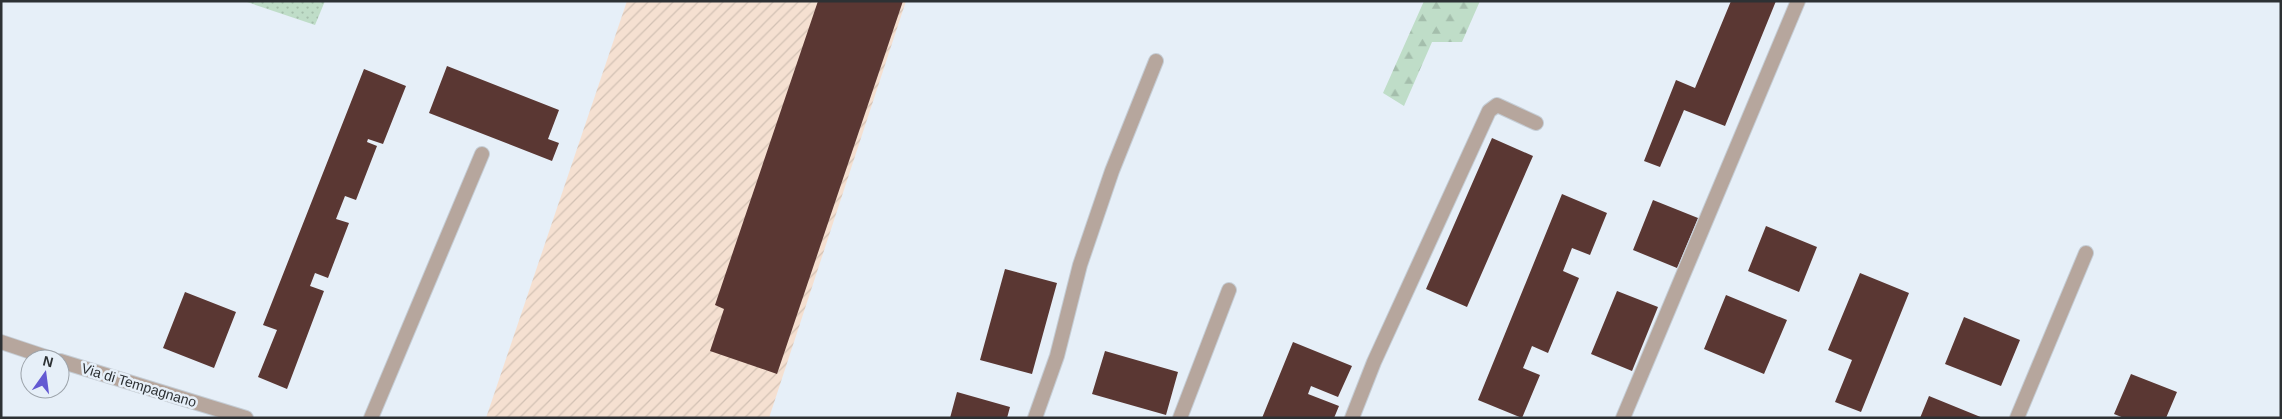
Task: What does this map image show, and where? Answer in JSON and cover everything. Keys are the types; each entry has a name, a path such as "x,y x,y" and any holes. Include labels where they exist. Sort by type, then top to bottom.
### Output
{"street":[{"path":"1624,418 1798,1"},
{"path":"1035,418 1057,356 1083,257 1112,171 1156,61"},
{"path":"1352,418 1374,362 1489,111 1497,105 1536,123"},
{"path":"371,418 482,154"},
{"path":"2017,418 2086,253"},
{"path":"1180,418 1229,290"},
{"path":"1,342 22,349"},
{"name":"Via di Tempagnano","path":"70,364 246,418"}],"shaded area":[{"path":"627,1 906,1 769,418 486,418"}],"green space":[{"path":"244,1 325,1 315,25"},
{"path":"1424,1 1480,1 1462,42 1432,42 1404,106 1383,93"}],"building":[{"path":"818,1 903,1 777,374 710,351 724,309 715,305"},
{"path":"1731,1 1776,1 1725,126 1684,110 1660,167 1644,161 1676,80 1695,88"},
{"path":"447,66 559,110 548,139 559,143 552,161 429,113"},
{"path":"364,69 406,86 383,144 368,139 367,142 377,146 356,200 345,196 336,219 349,223 328,278 315,273 310,286 324,291 287,389 258,377 277,330 263,325"},
{"path":"1492,138 1533,156 1467,307 1426,289"},
{"path":"1562,194 1607,213 1590,255 1572,248 1563,271 1579,278 1548,353 1532,346 1523,368 1540,375 1522,418 1478,400"},
{"path":"1653,200 1698,218 1677,268 1633,250"},
{"path":"1766,226 1817,247 1799,292 1748,271"},
{"path":"1005,269 1057,283 1032,374 980,360"},
{"path":"1860,273 1909,293 1861,412 1835,402 1852,360 1828,350"},
{"path":"1617,291 1658,307 1632,371 1591,354"},
{"path":"185,292 236,312 214,368 163,348"},
{"path":"1726,295 1787,320 1764,374 1704,349"},
{"path":"1964,317 2020,340 2001,386 1945,364"},
{"path":"1293,342 1352,366 1338,397 1311,386 1308,394 1339,406 1334,418 1262,418"},
{"path":"1105,351 1178,372 1166,415 1092,394"},
{"path":"2131,374 2177,392 2166,418 2124,418 2114,414"},
{"path":"957,392 1010,407 1007,418 950,418"},
{"path":"1929,396 1983,418 1920,418"}]}
